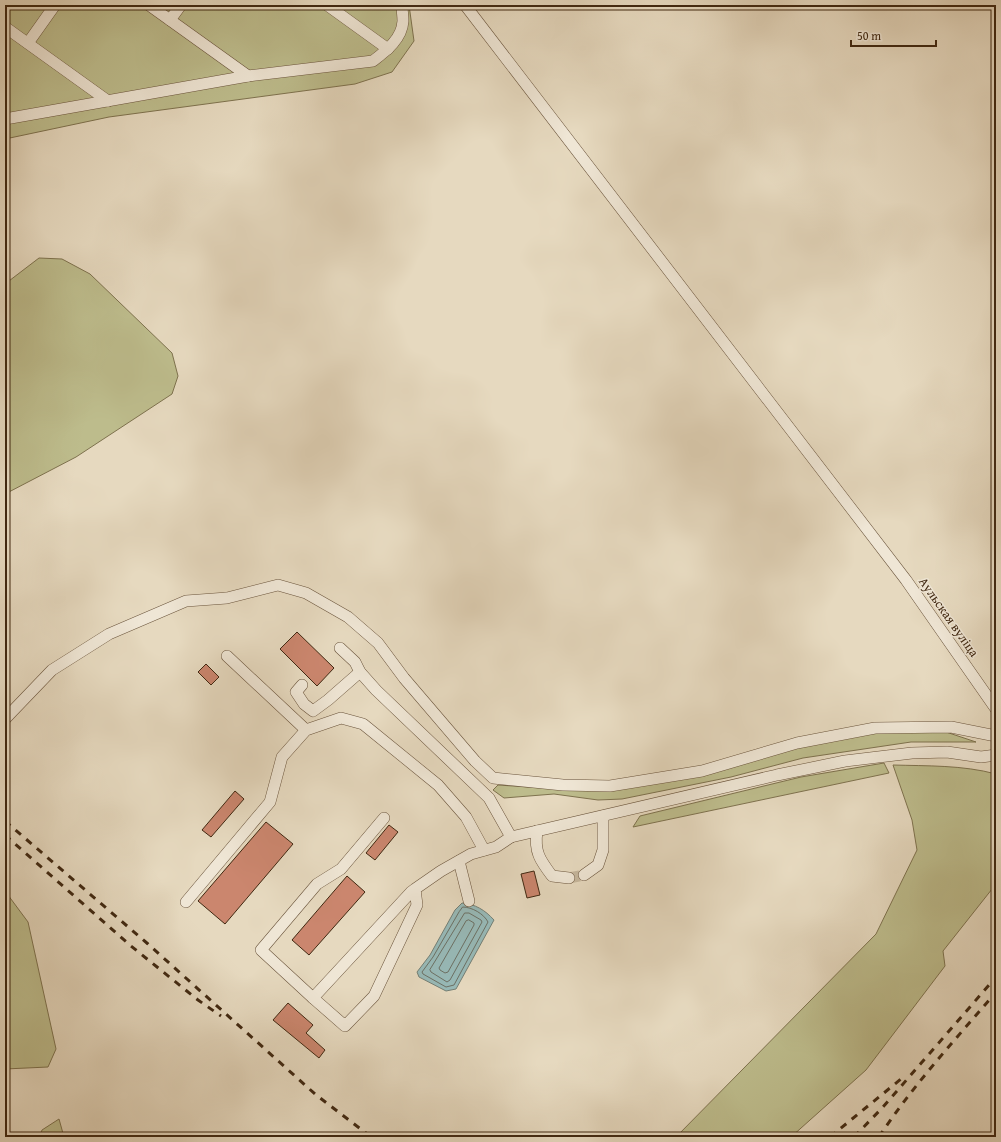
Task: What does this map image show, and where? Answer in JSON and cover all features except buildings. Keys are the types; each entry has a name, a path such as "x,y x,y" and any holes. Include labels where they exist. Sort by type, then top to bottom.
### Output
{"street":[{"path":"28,43 55,5"},
{"path":"149,5 248,76"},
{"path":"170,20 181,5"},
{"path":"327,5 388,49"},
{"path":"5,119 248,76 373,61 388,49 396,40 403,23 402,5"},
{"name":"Аульская вуліца","path":"465,5 906,580 996,710"},
{"path":"5,27 108,101"},
{"path":"5,719 52,670 109,634 186,601 227,598 278,585 306,593 348,617 378,643 414,690 475,761 493,778 555,784 610,786 702,771 797,743 875,728 951,727 996,736"},
{"path":"340,648 355,662 360,672 376,690 489,798 511,837"},
{"path":"227,656 306,730"},
{"path":"302,684 296,692 304,704 313,711 360,672"},
{"path":"186,902 270,802 282,757 306,730 342,718 362,724 438,785 466,817 484,850"},
{"path":"313,998 415,889 441,871 459,861 472,854 496,847 511,837 777,775 845,761 912,753 947,752 981,757 996,755"},
{"path":"584,875 598,865 604,850 603,816"},
{"path":"384,818 341,869 317,884 261,950 345,1026 374,996 417,905 415,889"},
{"path":"537,831 536,843 540,860 552,876 569,878"},
{"path":"459,861 469,901"}],"shaded area":[{"path":"5,5 409,5 414,41 392,72 355,84 109,117 5,139"},
{"path":"39,258 62,259 90,274 172,353 178,376 172,394 76,457 5,494 5,284"},
{"path":"943,731 976,742 911,742 803,758 731,777 622,799 598,800 554,794 504,798 493,790 498,785 610,790 793,749 878,732"},
{"path":"884,763 889,773 633,827 640,816 801,777"},
{"path":"893,765 958,767 996,774 996,884 943,951 945,966 866,1070 791,1137 676,1137 876,934 917,850 912,820"},
{"path":"5,891 28,922 56,1049 48,1067 5,1069"},
{"path":"59,1119 64,1137 39,1137 42,1130"}],"water":[{"path":"462,903 480,908 494,920 456,989 446,991 419,977 417,972 430,955 455,910"}],"tunnel":[{"path":"569,878 584,875"}],"railway":[{"path":"5,821 148,944 315,1094 371,1137"},
{"path":"5,835 131,946 198,1000 221,1016"},
{"path":"854,1137 883,1107 996,977"},
{"path":"879,1137 920,1081 996,992"},
{"path":"830,1137 901,1079"}]}
